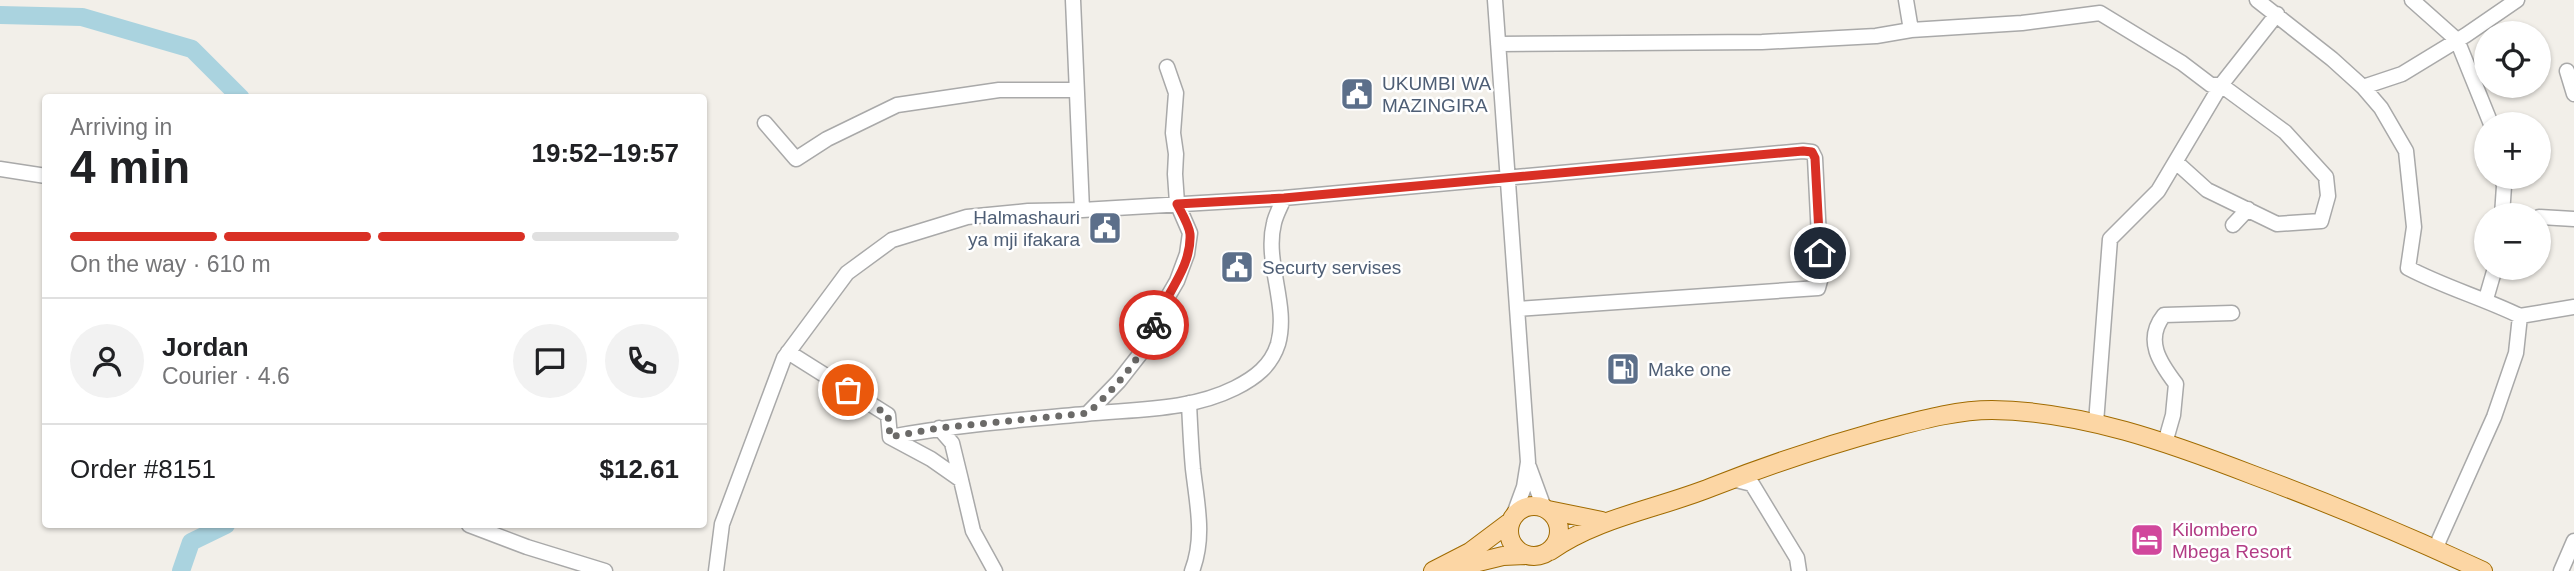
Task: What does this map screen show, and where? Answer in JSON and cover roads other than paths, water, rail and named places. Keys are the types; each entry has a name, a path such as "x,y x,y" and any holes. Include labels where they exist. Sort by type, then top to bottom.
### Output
{"main road":[{"path":"1444,571 1503,556 1541,555 1573,535 1604,522 1692,495 1832,445 1931,417 1990,410 2036,413 2096,423 2165,443 2297,491 2483,571"},
{"path":"1433,571 1470,552 1523,508 1530,506 1604,522"},
{"path":"1546,509 1555,517 1559,527 1559,537 1550,551"},
{"path":"1511,520 1508,534 1512,545 1526,555"}],"street":[{"path":"1073,0 1082,210"},
{"path":"1495,0 1528,462 1524,487 1511,520"},
{"path":"1906,0 1911,30"},
{"path":"2257,0 2363,87 2381,108 2406,151 2414,227 2408,268 2433,281 2486,299 2520,316 2574,307"},
{"path":"2412,0 2457,40 2486,112"},
{"path":"2363,87 2402,74 2517,0"},
{"path":"1498,44 1762,42 1876,36 1911,30 2022,23 2100,13 2182,63 2211,85 2221,85 2285,132 2326,177 2328,196 2321,221 2277,224 2207,190 2176,162"},
{"path":"2096,423 2110,239 2158,191 2221,85 2277,14"},
{"path":"1088,413 1119,382 1147,344 1187,254 1190,233 1177,204 1173,133 1176,93 1167,67"},
{"path":"2567,71 2574,94"},
{"path":"765,123 796,159 827,139 897,105 999,90 1076,90"},
{"path":"716,571 722,524 788,352 847,273 892,240 967,217 1028,211 1284,198 1812,152 1815,158 1821,277 1818,288 1517,309"},
{"path":"0,169 42,175"},
{"path":"890,437 939,428 1088,413 1132,412 1189,403 1233,389 1253,378 1267,367 1278,345 1280,326 1272,246 1274,222 1284,198"},
{"path":"2233,225 2248,209"},
{"path":"2551,218 2574,219"},
{"path":"2486,299 2492,280"},
{"path":"2165,443 2173,415 2176,384 2159,362 2155,344 2156,326 2164,315 2232,313"},
{"path":"2437,550 2438,540 2494,417 2515,353 2520,316"},
{"path":"788,352 888,415 890,437"},
{"path":"1189,403 1200,512 1199,542 1192,571"},
{"path":"939,428 951,443 973,531 995,571"},
{"path":"890,437 932,459 961,480"},
{"path":"1528,462 1546,509"},
{"path":"1732,479 1752,484 1797,558 1799,571"},
{"path":"477,528 527,548 605,571"},
{"path":"2561,571 2573,540"}],"waterway":[{"path":"0,15 82,17 192,49 237,94"},
{"path":"181,571 191,542 220,528"}],"place":[{"name":"UKUMBI WA MAZINGIRA","path":"1357,94"},
{"name":"Halmashauri ya mji ifakara","path":"1105,228"},
{"name":"Securty servises","path":"1237,267"},
{"name":"Make one","path":"1623,369"},
{"name":"Kilombero Mbega Resort","path":"2147,540"}]}
